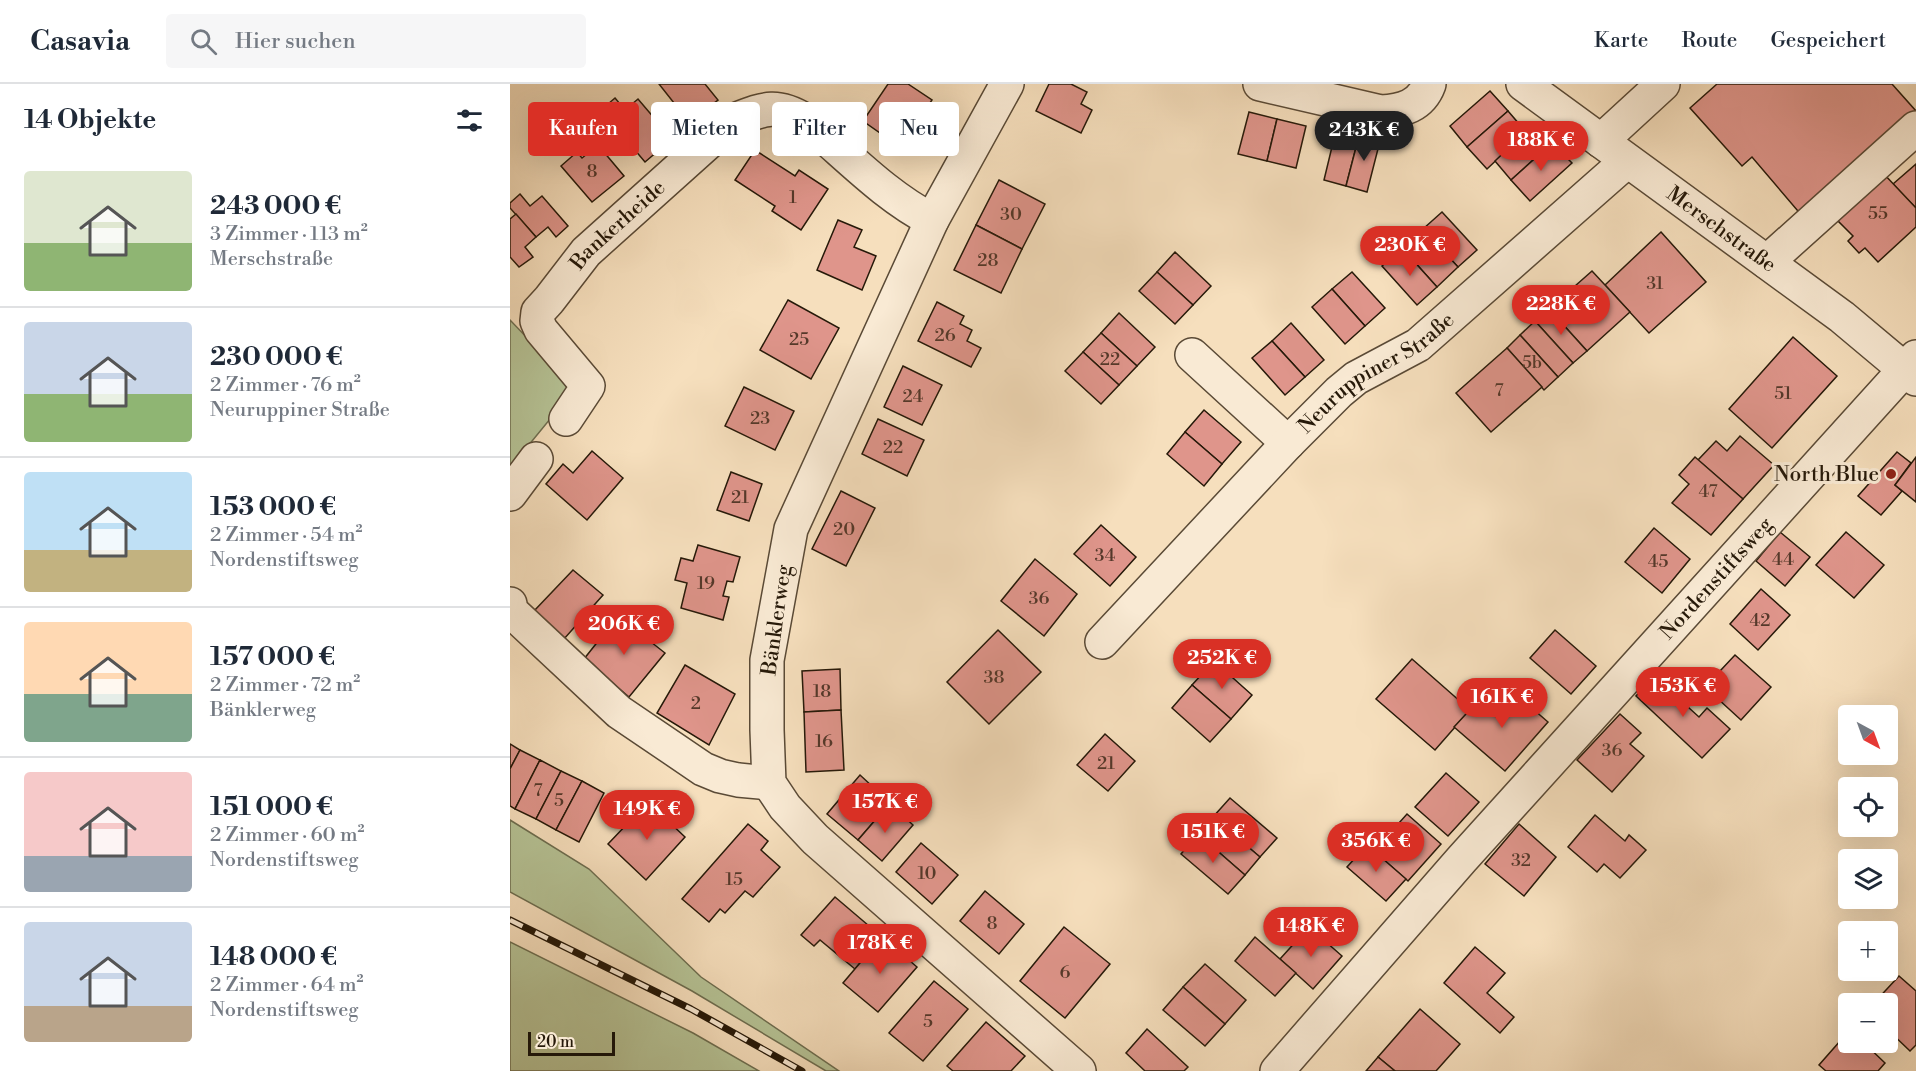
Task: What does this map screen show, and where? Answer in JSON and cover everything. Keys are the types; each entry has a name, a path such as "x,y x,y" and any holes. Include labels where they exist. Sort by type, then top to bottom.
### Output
{"street":[{"name":"Bänklerweg","path":"769,783 766,730 767,660 791,530 932,220 1007,84"},
{"path":"1260,84 1381,112 1400,111 1414,104 1429,84"},
{"name":"Merschstraße","path":"1523,84 1912,368"},
{"path":"1601,141 1663,84"},
{"name":"Bankerheide","path":"566,419 588,386 541,330 537,321 538,312 586,252 732,121 757,110 781,108 793,113 806,121 893,196 912,210 932,220"},
{"path":"1767,262 1916,128"},
{"name":"Neuruppiner Straße","path":"1102,642 1288,443 1339,392 1356,378 1418,345 1627,161"},
{"name":"Neuruppiner Straße","path":"1192,355 1288,443"},
{"name":"Nordenstiftsweg","path":"1277,1071 1462,859 1912,368"},
{"path":"510,494 536,459"},
{"path":"510,604 511,611 619,712 703,769 738,780 769,783 785,807 815,839 1079,1071"}],"green space":[{"path":"510,320 570,383 564,402 510,468"},
{"path":"510,820 589,869 701,977 839,1071 826,1071 692,991 510,892"},
{"path":"510,942 693,1033 759,1071 510,1071"}],"building":[{"path":"659,84 705,84 718,100 715,102 673,102"},
{"path":"888,84 908,84 932,100 931,102 879,102 879,132 867,124 867,115"},
{"path":"1049,84 1071,84 1087,92 1081,104 1092,110 1081,133 1036,111"},
{"path":"1717,84 1892,84 1916,111 1916,116 1803,217 1752,157 1742,166 1690,108"},
{"path":"1490,91 1508,111 1467,147 1450,126"},
{"path":"638,99 651,114 652,156 645,162 639,155 639,102 634,102"},
{"path":"1508,111 1526,132 1487,169 1467,147"},
{"path":"1249,112 1277,119 1267,161 1238,154"},
{"path":"1277,119 1306,126 1296,168 1267,161"},
{"path":"1534,124 1552,143 1511,180 1495,161"},
{"path":"1337,126 1360,132 1346,186 1324,180"},
{"path":"1360,132 1381,137 1367,192 1346,186"},
{"path":"1552,143 1572,163 1530,201 1511,180"},
{"path":"760,153 795,176 799,170 828,189 801,230 772,211 775,206 735,180 751,156 760,156"},
{"path":"572,156 582,158 607,156 624,176 592,202 561,166"},
{"path":"1916,164 1916,208 1893,184"},
{"path":"1883,173 1916,208 1916,227 1878,262 1865,248 1859,253 1848,241 1853,236 1835,218"},
{"path":"999,180 1045,204 1022,249 976,225"},
{"path":"520,194 530,206 542,196 568,226 556,237 548,227 536,237 510,208 510,203"},
{"path":"1442,212 1477,250 1458,267 1423,229"},
{"path":"516,214 536,237 525,247 533,257 519,267 510,257 510,219"},
{"path":"838,220 862,230 854,247 876,256 862,290 817,270"},
{"path":"976,225 1022,249 1001,293 954,270"},
{"path":"1423,229 1458,267 1437,287 1402,248"},
{"path":"1661,232 1706,282 1649,333 1605,285"},
{"path":"1402,248 1437,287 1417,305 1382,266"},
{"path":"1175,252 1211,286 1193,305 1157,272"},
{"path":"1592,271 1630,312 1587,351 1549,309"},
{"path":"1157,272 1193,305 1175,324 1139,291"},
{"path":"1352,272 1385,308 1365,326 1332,289"},
{"path":"1332,289 1365,326 1345,344 1312,307"},
{"path":"788,300 839,328 811,379 760,350"},
{"path":"937,302 964,316 960,324 972,330 967,341 981,348 971,367 918,341"},
{"path":"1549,309 1587,351 1573,363 1535,321"},
{"path":"1119,313 1155,347 1137,366 1101,333"},
{"path":"1535,321 1573,363 1558,377 1520,335"},
{"path":"1291,323 1324,360 1305,377 1272,341"},
{"path":"1101,333 1137,366 1119,385 1083,352"},
{"path":"1520,335 1558,377 1544,390 1507,348"},
{"path":"1793,337 1837,376 1772,448 1729,409"},
{"path":"1272,341 1305,377 1285,395 1252,358"},
{"path":"1507,348 1542,387 1491,432 1456,393"},
{"path":"1083,352 1119,385 1101,404 1065,371"},
{"path":"903,366 942,385 922,425 884,407"},
{"path":"744,387 794,411 775,450 725,426"},
{"path":"1204,410 1241,442 1222,464 1185,432"},
{"path":"878,419 924,440 907,476 862,454"},
{"path":"1185,432 1222,464 1204,486 1167,454"},
{"path":"1740,436 1774,465 1743,499 1698,460 1716,441 1727,451"},
{"path":"592,451 623,478 587,520 546,484 563,464 573,473"},
{"path":"1897,452 1911,463 1895,485 1902,491 1881,515 1858,496"},
{"path":"1695,457 1743,499 1711,535 1672,503 1689,484 1679,475"},
{"path":"1916,457 1916,502 1895,485"},
{"path":"731,472 762,484 749,521 717,510"},
{"path":"841,491 875,508 846,566 812,549"},
{"path":"1101,525 1136,557 1110,586 1074,554"},
{"path":"1654,528 1690,559 1662,593 1625,562"},
{"path":"1780,532 1810,557 1785,586 1756,561"},
{"path":"1846,532 1884,565 1854,598 1816,565"},
{"path":"698,545 740,557 733,582 727,581 723,596 729,597 723,620 681,608 687,583 675,580 681,558 693,561"},
{"path":"1035,559 1077,594 1044,636 1001,601"},
{"path":"573,570 603,595 564,639 534,611"},
{"path":"1761,589 1790,615 1758,650 1730,624"},
{"path":"618,616 665,653 629,697 584,659"},
{"path":"998,630 1041,672 989,724 947,682"},
{"path":"1555,630 1596,666 1571,694 1530,658"},
{"path":"1735,655 1771,687 1741,720 1705,687"},
{"path":"1412,659 1470,710 1435,750 1376,699"},
{"path":"1214,661 1252,695 1231,719 1192,685"},
{"path":"685,665 735,694 709,745 657,713"},
{"path":"840,669 841,710 804,712 802,671"},
{"path":"1654,676 1699,717 1707,708 1730,729 1702,758 1636,696"},
{"path":"1192,685 1231,719 1210,742 1172,708"},
{"path":"1510,689 1548,722 1505,771 1454,727 1478,701 1497,718 1508,706 1501,700"},
{"path":"841,710 844,770 806,772 804,712"},
{"path":"1620,714 1641,733 1630,744 1644,756 1612,792 1577,760"},
{"path":"1105,734 1135,761 1108,791 1077,765"},
{"path":"510,744 520,750 510,769"},
{"path":"520,750 540,760 515,809 510,806 510,769"},
{"path":"540,760 561,771 536,819 515,809"},
{"path":"561,771 582,781 556,830 536,819"},
{"path":"1446,773 1479,802 1448,836 1415,807"},
{"path":"860,775 873,787 867,795 884,810 858,840 827,814"},
{"path":"582,781 604,793 579,842 556,830"},
{"path":"1230,798 1277,838 1260,857 1213,817"},
{"path":"648,802 685,837 646,880 608,844"},
{"path":"884,810 892,816 897,810 913,825 882,861 858,840"},
{"path":"1407,814 1441,844 1408,881 1374,851"},
{"path":"1595,815 1625,841 1629,835 1646,850 1620,878 1604,864 1597,872 1568,847"},
{"path":"1213,817 1260,857 1245,875 1198,834"},
{"path":"748,824 768,841 761,850 780,867 753,897 745,891 725,913 720,909 709,922 682,899"},
{"path":"1519,824 1556,857 1524,896 1485,864"},
{"path":"1198,834 1245,875 1228,894 1181,854"},
{"path":"921,843 958,875 932,904 896,872"},
{"path":"1367,845 1406,879 1386,901 1347,867"},
{"path":"985,891 1024,924 999,954 960,921"},
{"path":"835,897 882,937 855,969 820,940 814,946 801,935"},
{"path":"1064,927 1110,964 1065,1018 1020,981"},
{"path":"1309,927 1342,956 1313,989 1280,959"},
{"path":"882,937 917,967 878,1012 843,983"},
{"path":"1255,937 1296,973 1275,996 1235,961"},
{"path":"1475,947 1505,973 1487,993 1514,1017 1500,1033 1444,983"},
{"path":"1205,964 1246,1000 1225,1024 1183,987"},
{"path":"1898,977 1916,991 1916,1045 1910,1051 1898,1040 1898,993 1883,993 1894,981 1898,981"},
{"path":"934,981 968,1009 923,1061 889,1033"},
{"path":"1183,987 1225,1024 1205,1046 1163,1010"},
{"path":"1420,1009 1460,1044 1436,1071 1395,1071 1378,1057"},
{"path":"986,1022 1025,1056 1011,1071 953,1071 947,1066"},
{"path":"1147,1029 1188,1067 1184,1071 1145,1071 1126,1053"},
{"path":"1838,1043 1838,1053 1875,1053 1885,1063 1878,1071 1826,1071 1819,1065"},
{"path":"1378,1057 1395,1071 1366,1071"}],"railway":[{"path":"510,920 691,1009 802,1071"}],"place":[{"name":"North Blue","path":"1891,474"}]}
